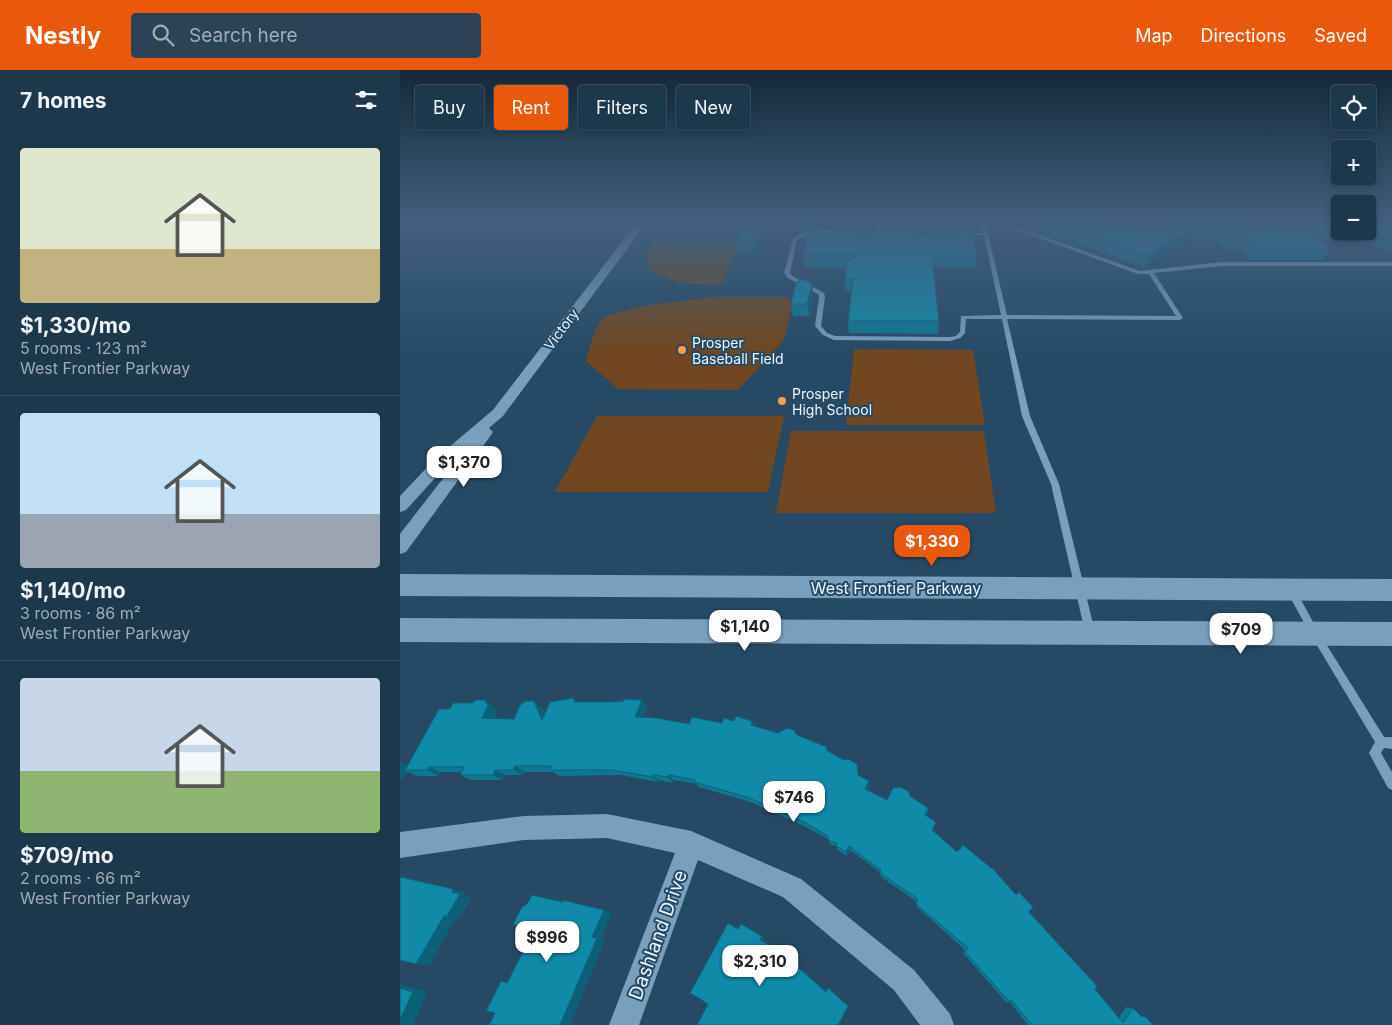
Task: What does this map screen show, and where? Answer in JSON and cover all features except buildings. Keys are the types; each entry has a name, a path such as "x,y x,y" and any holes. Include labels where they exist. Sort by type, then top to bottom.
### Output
{"street":[{"name":"Victory","path":"400,506 440,463 498,413 608,267"},
{"name":"Victory","path":"400,547 495,420 498,413"},
{"name":"West Frontier Parkway","path":"400,585 1392,590"},
{"path":"400,630 1392,634"},
{"path":"400,844 524,828 607,826 691,844 792,888 904,980 939,1025"},
{"name":"Dashland Drive","path":"624,1025 691,844"}],"lane":[{"path":"789,267 787,273 822,295 817,323 820,329 825,334 845,339 950,339 958,337 963,332 963,317 1180,318 1151,273"},
{"path":"992,267 1026,416 1055,484 1090,632"},
{"path":"1120,267 1135,272 1151,273 1203,267"},
{"path":"1290,589 1314,634 1386,742 1374,753 1392,784"}],"shaded area":[{"path":"648,267 729,267 721,285 683,282 668,279 655,273"},
{"name":"Prosper Baseball Field","path":"715,297 786,297 793,301 784,340 738,390 618,389 586,361 596,329 601,321 609,316 621,311 655,304"},
{"path":"854,349 973,350 985,425 846,425"},
{"path":"597,416 784,416 768,492 555,492"},
{"path":"791,431 984,431 996,513 776,513"}],"place":[{"name":"Prosper Baseball Field","path":"682,350"},
{"name":"Prosper High School","path":"782,401"}]}
